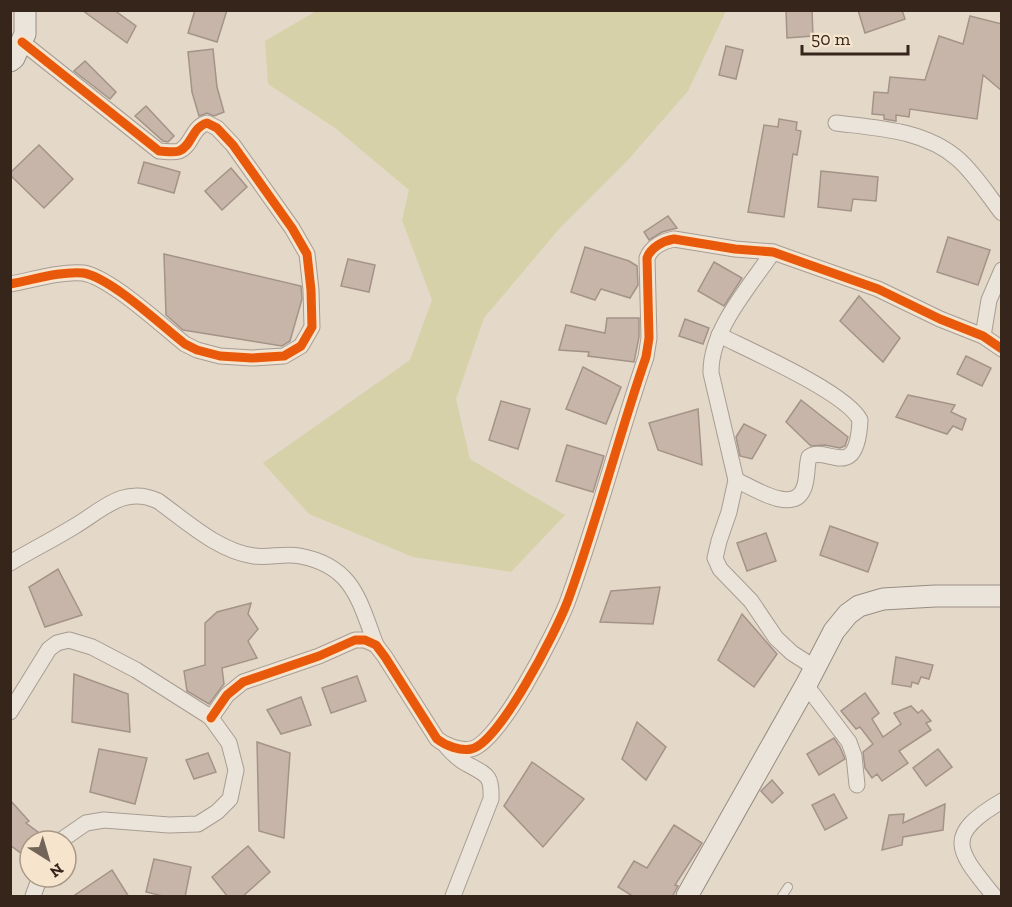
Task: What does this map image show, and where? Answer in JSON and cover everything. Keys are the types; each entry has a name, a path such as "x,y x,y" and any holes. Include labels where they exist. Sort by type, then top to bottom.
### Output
{"street":[{"path":"10,61 25,34 25,10"},
{"path":"10,284 67,274 87,274 103,280 120,292 185,344 220,356 252,358 284,356 301,346 312,327 307,254 292,228 233,145 217,128 207,123 199,125 186,147 177,152 159,151 22,42"},
{"path":"836,123 889,129 932,142 958,159 1002,213"},
{"path":"443,744 460,749 472,749 484,742 496,729 544,652 566,604 646,357 649,338 646,266 649,253 654,247 674,239 735,249 773,252 878,289 940,319 983,336 1002,349"},
{"path":"773,252 723,326 711,361 711,373 736,480 715,558 720,569 751,601 776,638 792,653 810,676 849,742 854,756 857,785"},
{"path":"983,336 989,300 1002,270"},
{"path":"719,335 818,386 850,407 860,420 852,453 844,459 836,460 818,454 809,457 804,488 794,499 782,500 736,480"},
{"path":"10,563 78,525 109,503 120,499 147,496 158,501 225,547 253,556 298,556 326,563 337,569 358,600 376,645 429,728 465,763 489,777 492,787 491,799 453,897"},
{"path":"687,897 834,631 848,614 859,606 883,599 1002,596"},
{"path":"10,712 49,649 57,643 69,640 92,647 136,670 211,718 229,743 236,770 230,799 217,812 198,824 169,825 104,820 86,823 77,829"},
{"path":"211,718 227,694 243,682 319,656 355,640 365,640 376,645"},
{"path":"994,897 972,869 961,850 962,837 967,827 1002,801"}],"lane":[{"path":"782,897 788,887"}],"shaded area":[{"path":"316,11 726,11 688,91 627,161 559,229 484,318 456,399 470,459 565,515 511,572 413,557 309,514 263,463 410,360 432,300 402,220 409,190 335,128 268,84 265,41"}],"building":[{"path":"82,10 114,10 136,26 127,43"},
{"path":"195,10 227,10 217,42 188,33"},
{"path":"786,10 812,10 813,36 787,38"},
{"path":"858,10 902,10 905,19 865,33"},
{"path":"970,16 1002,24 1002,91 983,75 977,119 910,109 909,117 896,115 896,121 884,119 884,115 872,114 874,92 888,93 890,77 925,80 939,36 963,44"},
{"path":"726,46 743,50 736,79 719,75"},
{"path":"213,49 217,87 224,112 214,116 207,113 199,116 192,92 188,52"},
{"path":"85,61 116,92 110,99 74,71"},
{"path":"146,106 174,136 168,142 163,141 135,116"},
{"path":"779,119 797,122 796,130 801,131 797,155 793,154 784,217 748,212 764,125 778,127"},
{"path":"39,145 73,179 44,208 10,175"},
{"path":"144,162 180,172 174,193 138,183"},
{"path":"231,168 247,187 222,210 205,191"},
{"path":"821,171 878,177 876,201 853,199 851,211 818,207"},
{"path":"668,216 677,228 662,232 649,240 644,232"},
{"path":"948,237 990,250 978,285 937,272"},
{"path":"585,247 629,261 637,266 638,285 630,298 601,289 595,300 571,292"},
{"path":"164,254 301,286 302,299 290,341 282,346 183,330 166,315"},
{"path":"348,259 375,265 369,292 341,286"},
{"path":"714,262 742,278 724,306 698,291"},
{"path":"859,296 900,338 883,362 840,321"},
{"path":"607,318 639,318 639,337 634,362 588,356 589,352 559,350 566,325 605,333"},
{"path":"685,319 709,328 703,344 679,336"},
{"path":"966,356 991,368 982,386 957,374"},
{"path":"583,367 621,387 606,424 566,409"},
{"path":"908,395 955,405 951,412 966,419 962,430 953,426 947,434 896,417"},
{"path":"801,400 848,437 845,446 840,448 825,445 811,446 786,422"},
{"path":"501,401 530,409 518,449 489,440"},
{"path":"698,409 702,465 658,450 649,423"},
{"path":"744,424 766,435 752,459 740,456 736,437"},
{"path":"567,445 604,456 593,492 556,481"},
{"path":"830,526 878,543 868,572 820,555"},
{"path":"766,533 776,561 747,571 737,543"},
{"path":"58,569 82,615 45,627 29,587"},
{"path":"660,587 653,624 600,622 611,591"},
{"path":"251,603 248,614 258,629 248,641 257,658 222,668 224,684 209,704 187,691 184,671 205,665 205,623 217,612"},
{"path":"742,614 777,654 754,687 718,660"},
{"path":"896,657 933,665 929,679 921,677 918,684 912,682 911,687 892,684"},
{"path":"74,674 128,694 130,732 72,722"},
{"path":"357,676 366,701 331,713 322,688"},
{"path":"865,693 879,713 872,719 883,737 901,724 894,713 911,706 918,713 922,710 931,721 926,723 931,730 899,751 908,763 882,781 877,774 872,778 865,768 863,752 873,744 860,727 856,729 841,711"},
{"path":"301,697 311,725 281,734 267,710"},
{"path":"637,722 666,747 646,780 622,759"},
{"path":"834,738 845,759 819,775 807,754"},
{"path":"257,742 290,753 284,838 259,831"},
{"path":"99,749 147,758 135,804 90,792"},
{"path":"938,749 952,767 926,786 913,768"},
{"path":"208,753 216,772 194,779 186,760"},
{"path":"532,762 584,799 543,847 504,806"},
{"path":"772,780 783,793 772,803 761,791"},
{"path":"834,794 847,818 825,830 812,805"},
{"path":"10,800 29,821 26,823 34,829 18,829 18,851 10,845"},
{"path":"945,804 943,830 903,837 902,845 882,850 889,815 904,814 903,823"},
{"path":"674,825 702,843 675,885 678,886 672,897 634,897 618,887 634,861 647,868"},
{"path":"248,846 270,872 242,897 228,897 212,877"},
{"path":"154,859 191,867 185,897 167,897 146,892"},
{"path":"112,870 129,897 72,897"}],"cycle path":[{"path":"10,284 65,273 83,273 94,276 121,292 185,344 220,356 252,358 284,356 301,346 312,327 307,254 292,228 233,145 217,128 207,123 198,128 183,149 174,152 159,151 22,42"},
{"path":"211,718 227,695 243,682 319,656 355,640 365,640 376,645 385,657 437,739 458,749 471,749 483,742 511,708 525,685 567,603 646,357 649,338 647,258 651,251 662,243 674,239 735,249 773,252 878,289 940,319 983,336 1002,349"}]}
